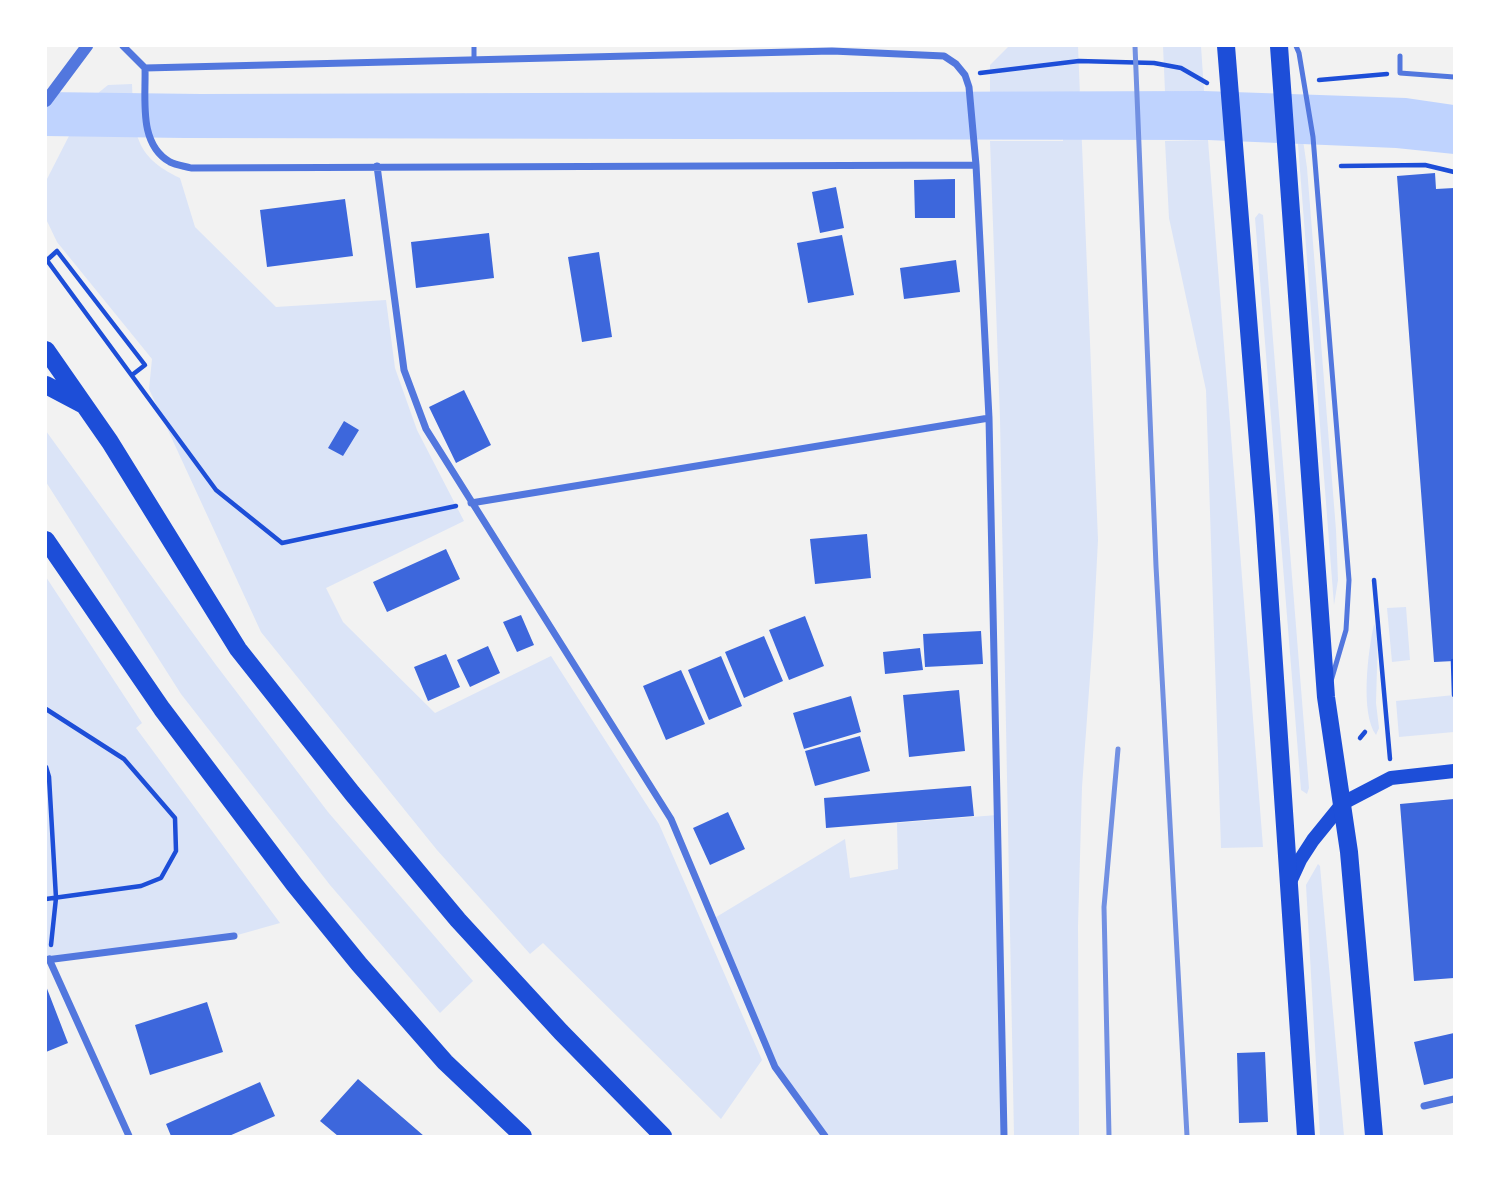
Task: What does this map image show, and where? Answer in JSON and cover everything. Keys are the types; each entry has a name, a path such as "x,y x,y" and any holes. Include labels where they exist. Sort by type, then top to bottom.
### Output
{"main road":[{"path":"1226,46 1264,516 1306,1136"},
{"path":"1279,46 1326,697 1349,852 1374,1136"},
{"path":"46,349 147,501 238,649 352,793 458,920 561,1032 663,1136"},
{"path":"46,384 85,406"},
{"path":"46,540 162,709 294,884 359,964 445,1062 523,1136"},
{"path":"1289,886 1307,850 1342,803 1391,778 1454,771"}],"street":[{"path":"46,101 87,46"},
{"path":"123,46 145,68 147,130 155,150 171,163 191,168 976,165"},
{"path":"145,68 832,48 944,56 956,64 965,75 969,87 975,148 989,418 1004,1136"},
{"path":"377,166 404,370 426,429 671,818 775,1067 825,1136"},
{"path":"471,503 989,418"},
{"path":"129,1136 48,960 234,936"},
{"path":"1423,1106 1454,1099"}],"lane":[{"path":"474,46 474,60"},
{"path":"1296,46 1313,137 1349,580 1346,630 1326,697"},
{"path":"1400,55 1400,73 1454,77"}],"path":[{"path":"965,75 1091,61 1154,63 1181,68 1198,79"},
{"path":"1304,81 1400,73"},
{"path":"1341,166 1425,165 1454,172"},
{"path":"132,376 145,365 57,251 46,260 132,376 216,489 282,543 471,503"},
{"path":"1374,580 1390,760"},
{"path":"1453,661 1454,695"},
{"path":"46,709 124,759 175,818 176,851 161,878 141,886 46,899"},
{"path":"1360,738 1365,732"},
{"path":"46,767 49,777 55,898 48,960"}],"shaded area":[{"path":"1009,46 1078,46 1098,540 1082,787 1078,926 1079,1136 1014,1136 1000,419 990,141 1063,141 1063,93 990,92 990,65"},
{"path":"1163,46 1201,46 1204,91 1165,92"},
{"path":"132,84 136,129 145,151 153,161 180,178 195,227 276,307 386,300 395,368 417,430 464,521 326,588 343,622 435,713 551,656 659,824 762,1060 721,1119 543,943 530,954 437,850 261,632 149,389 152,359 57,242 46,219 47,179 92,98 108,85"},
{"path":"1296,119 1302,133 1307,168 1336,530 1338,580 1334,605"},
{"path":"1208,140 1263,847 1221,848 1206,390 1169,218 1165,141"},
{"path":"1259,213 1263,215 1309,788 1307,794 1301,790 1255,218"},
{"path":"46,431 216,665 328,812 473,981 440,1013 330,885 181,694 46,482"},
{"path":"46,577 142,723 136,728 280,923 234,936 46,960"},
{"path":"1406,607 1410,660 1392,662 1387,608"},
{"path":"1374,624 1378,632 1376,703 1379,728 1376,735 1371,725 1367,697"},
{"path":"1454,695 1454,732 1399,737 1396,701"},
{"path":"997,815 1004,1136 825,1136 775,1067 713,919 845,839 850,878 898,869 897,823"},
{"path":"1318,864 1344,1136 1320,1136 1306,885"}],"water":[{"path":"1204,91 1406,98 1454,105 1454,154 1396,148 1208,140 46,136 46,92 201,94"}],"building":[{"path":"1435,173 1436,189 1454,188 1454,661 1434,662 1397,176"},
{"path":"955,179 955,218 915,218 914,180"},
{"path":"836,187 844,228 820,233 812,192"},
{"path":"345,199 353,256 267,267 260,210"},
{"path":"489,233 494,278 416,288 411,242"},
{"path":"842,235 854,295 808,303 797,243"},
{"path":"599,252 612,337 582,342 568,257"},
{"path":"956,260 960,292 904,299 900,268"},
{"path":"464,390 491,445 456,463 429,407"},
{"path":"344,421 359,430 343,456 328,448"},
{"path":"867,534 871,578 815,584 810,539"},
{"path":"446,549 460,579 387,612 373,582"},
{"path":"521,615 534,645 517,652 503,622"},
{"path":"805,616 824,666 789,680 769,630"},
{"path":"981,631 983,664 925,667 923,634"},
{"path":"764,636 783,681 744,698 725,652"},
{"path":"488,646 500,673 470,687 457,660"},
{"path":"920,648 923,670 885,674 883,652"},
{"path":"446,654 460,687 428,701 414,667"},
{"path":"721,656 742,706 709,720 688,670"},
{"path":"681,670 705,724 666,740 643,686"},
{"path":"959,690 965,751 909,757 903,695"},
{"path":"851,696 861,732 804,749 793,713"},
{"path":"860,736 870,771 815,786 805,751"},
{"path":"971,786 974,816 826,828 824,798"},
{"path":"1454,799 1454,978 1414,981 1400,804"},
{"path":"728,812 745,849 710,865 693,828"},
{"path":"46,986 68,1043 46,1052"},
{"path":"207,1002 223,1052 150,1075 135,1025"},
{"path":"1454,1033 1454,1078 1424,1085 1414,1042"},
{"path":"1265,1052 1268,1122 1239,1123 1237,1053"},
{"path":"358,1079 424,1136 338,1136 320,1121"},
{"path":"260,1082 275,1116 229,1136 171,1136 166,1124"}],"railway":[{"path":"1135,46 1156,566 1187,1136"},
{"path":"1109,1136 1104,907 1118,749"}]}
